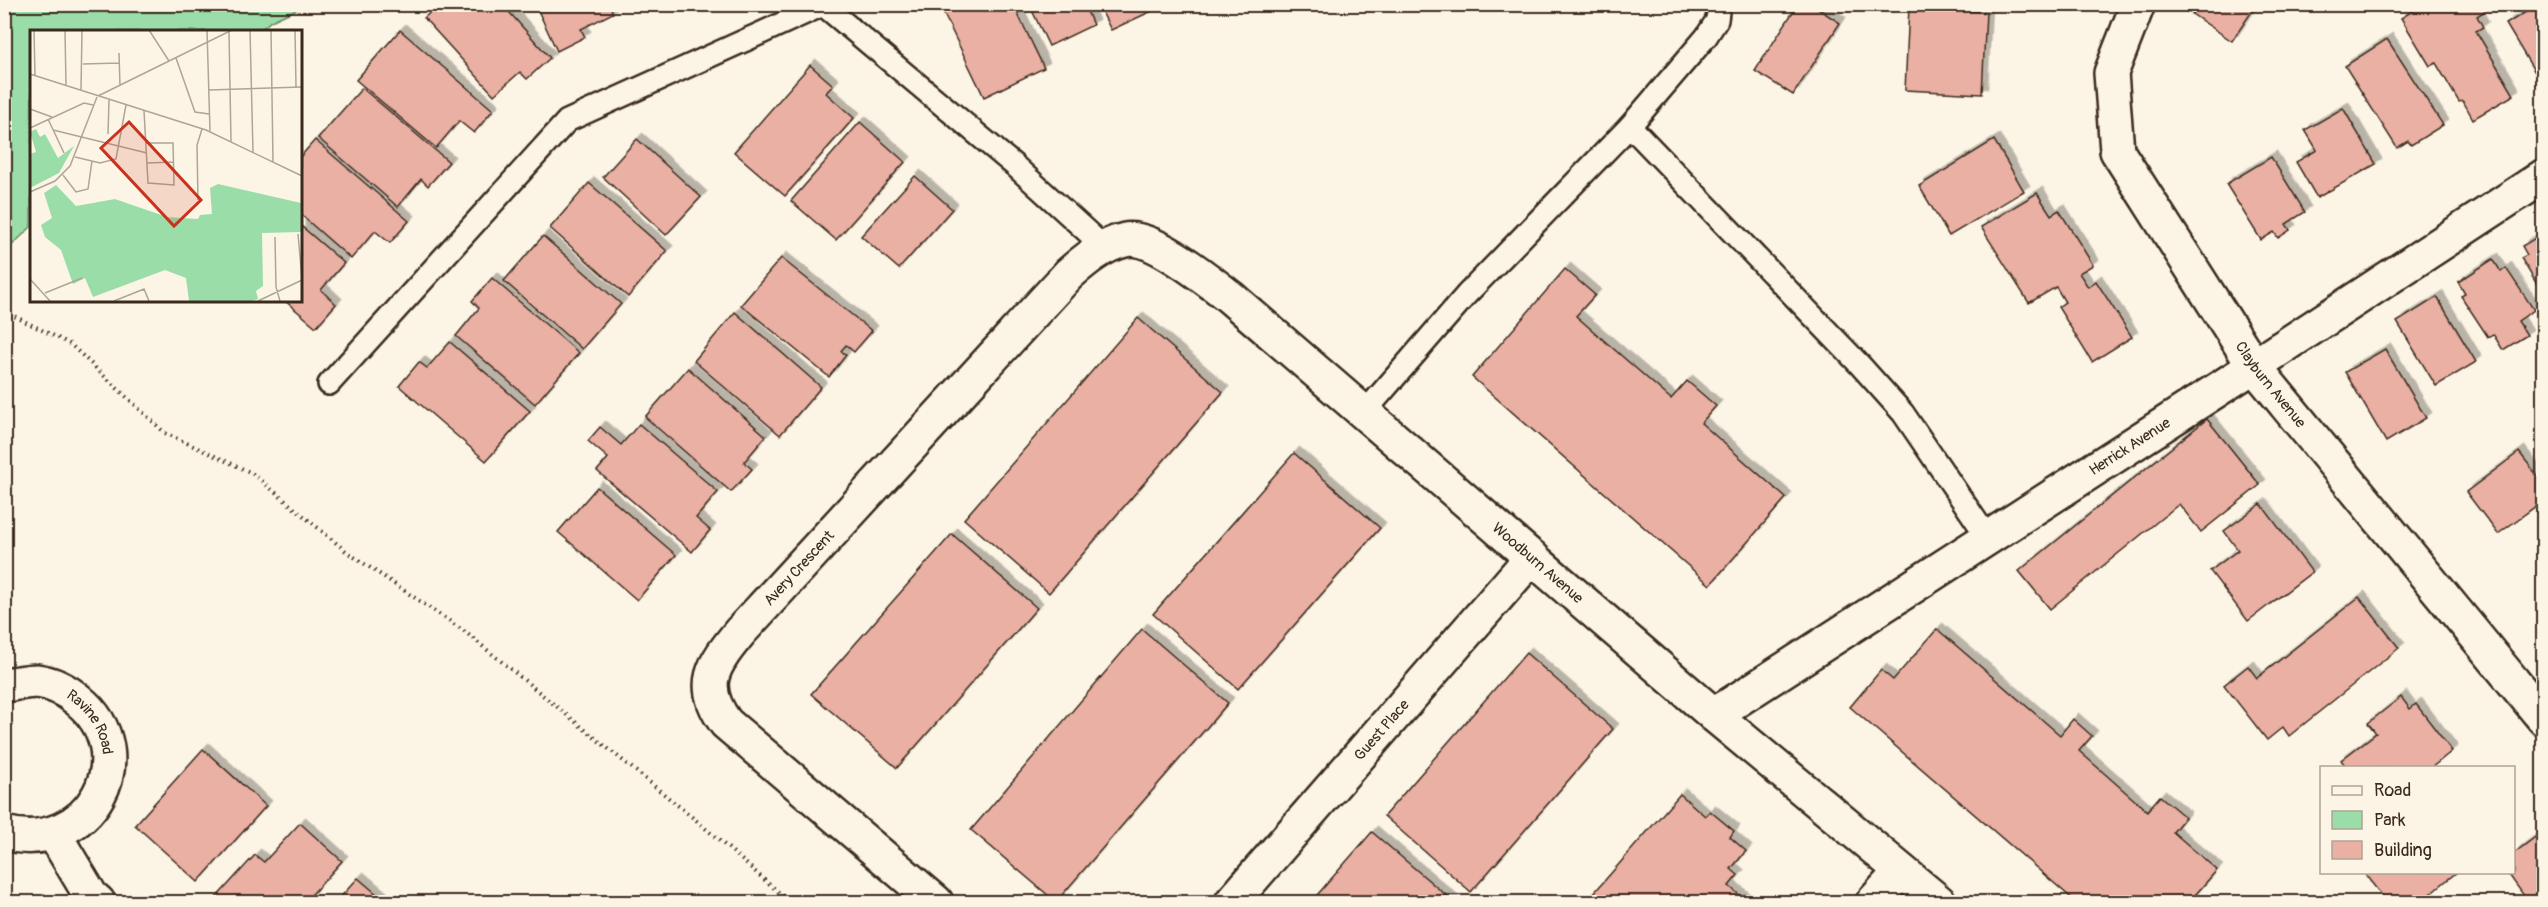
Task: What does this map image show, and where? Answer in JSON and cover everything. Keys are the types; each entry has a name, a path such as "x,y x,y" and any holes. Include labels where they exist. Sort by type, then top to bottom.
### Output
{"street":[{"name":"Clayburn Avenue","path":"2138,4 2111,73 2117,151 2254,366 2544,719"},
{"name":"Herrick Avenue","path":"1714,715 2544,176"},
{"name":"Woodburn Avenue","path":"1116,243 1158,247 1230,297 1714,715 1939,903"},
{"name":"Avery Crescent","path":"936,903 726,723 715,707 711,688 714,669 740,632 1061,283 1086,259 1116,243"},
{"name":"Guest Place","path":"1232,903 1532,557"},
{"name":"Ravine Road","path":"4,685 36,681 66,689 89,708 105,735 108,765 100,795 81,819 54,834 24,838 4,833"},
{"path":"54,834 98,903"},
{"path":"1873,903 1900,871"}],"lane":[{"path":"1364,413 1467,294 1630,126 1706,37 1717,20 1719,4"},
{"path":"329,384 567,121 824,5 1014,165 1116,243"},
{"path":"1630,126 1860,365 1903,413 1988,538"}],"path":[{"path":"4,311 70,344 165,433 252,472 347,552 464,631 697,821 790,903"}],"green space":[{"path":"5,4 306,4 271,21 260,30 30,30 30,228 5,252"}],"building":[{"path":"439,4 502,4 550,58 527,79 520,72 494,95 424,18"},
{"path":"535,4 609,4 613,13 581,29 585,37 557,51"},
{"path":"939,4 1013,4 1044,68 984,97"},
{"path":"1029,4 1084,4 1093,25 1049,46"},
{"path":"1098,4 1164,4 1165,5 1111,30"},
{"path":"1798,4 1811,4 1840,23 1793,95 1755,71"},
{"path":"2198,4 2257,4 2232,41 2192,14"},
{"path":"2424,4 2485,4 2488,9 2477,16 2483,27 2476,31 2514,95 2473,119 2463,101 2459,102 2436,63 2430,66 2401,18"},
{"path":"2532,4 2544,4 2544,76 2539,79 2506,24 2534,7"},
{"path":"1909,7 1986,12 1982,94 1905,90"},
{"path":"400,30 493,110 474,133 459,121 436,148 356,80"},
{"path":"2387,39 2443,125 2411,145 2408,141 2397,148 2345,66"},
{"path":"810,65 833,85 826,93 854,118 785,196 734,152"},
{"path":"362,88 449,162 428,186 421,179 398,207 318,138"},
{"path":"2343,108 2376,164 2317,198 2296,162 2317,150 2305,130"},
{"path":"860,122 905,162 836,240 791,201"},
{"path":"637,139 701,197 666,235 603,177"},
{"path":"315,140 409,221 390,243 375,231 351,259 302,216 302,155"},
{"path":"1994,140 2024,191 1949,236 1919,186"},
{"path":"2271,157 2305,212 2286,224 2290,230 2278,238 2274,232 2261,240 2226,184"},
{"path":"915,176 952,209 899,269 861,236"},
{"path":"589,183 667,251 628,297 550,228"},
{"path":"2037,193 2051,215 2059,210 2093,265 2079,273 2088,287 2096,281 2132,337 2092,362 2058,307 2065,302 2056,287 2029,303 1981,227"},
{"path":"302,227 344,263 321,290 336,304 316,327 286,302 302,302"},
{"path":"2544,233 2544,296 2521,258 2527,255 2522,246"},
{"path":"543,236 621,304 582,349 504,281"},
{"path":"781,258 872,331 854,352 846,345 841,351 846,355 829,377 741,305"},
{"path":"2493,259 2501,272 2506,268 2534,310 2518,321 2527,335 2503,350 2493,334 2488,337 2461,296 2465,294 2458,282"},
{"path":"1565,269 1595,295 1576,316 1671,399 1687,381 1716,406 1701,423 1786,498 1710,585 1472,377"},
{"path":"492,278 579,353 535,404 456,336 479,308 472,301"},
{"path":"2437,297 2476,362 2436,386 2397,322"},
{"path":"735,312 821,387 780,435 694,361"},
{"path":"1138,318 1223,392 1049,593 964,519"},
{"path":"450,342 530,411 486,461 399,386 419,362 427,368"},
{"path":"2385,349 2426,418 2386,442 2345,372"},
{"path":"688,368 766,436 744,462 752,469 731,492 645,417"},
{"path":"2207,419 2260,485 2201,532 2179,504 2050,609 2019,571"},
{"path":"639,424 718,492 696,518 710,530 692,552 597,471 608,458 588,441 600,427 621,445"},
{"path":"2519,452 2544,484 2544,500 2498,534 2466,492"},
{"path":"1294,453 1380,528 1238,689 1153,614"},
{"path":"597,487 676,555 637,600 558,532"},
{"path":"2261,504 2312,572 2248,621 2210,571 2238,550 2224,531"},
{"path":"952,534 1037,608 897,768 811,694"},
{"path":"2359,597 2399,648 2289,736 2283,727 2267,740 2224,685 2248,666 2257,678"},
{"path":"1142,629 1228,703 1056,902 971,830"},
{"path":"1937,629 2060,735 2073,719 2092,736 2079,751 2147,811 2160,796 2185,817 2173,832 2217,870 2189,902 2076,902 1850,707 1881,670 1893,680"},
{"path":"1526,653 1613,729 1471,892 1384,816"},
{"path":"2401,697 2410,709 2416,704 2452,751 2433,766 2346,766 2341,760 2376,733 2368,723"},
{"path":"203,749 266,806 198,882 135,825"},
{"path":"1680,794 1705,816 1710,811 1734,831 1730,837 1746,851 1731,869 1738,875 1729,886 1743,898 1739,902 1586,902"},
{"path":"300,823 342,861 305,902 217,902 214,900 255,855 264,862"},
{"path":"1372,832 1454,902 1311,902"},
{"path":"2538,835 2544,842 2544,902 2537,902 2532,896 2527,900 2508,874 2515,874 2515,852"},
{"path":"2365,874 2455,874 2420,902 2387,902"},
{"path":"358,878 386,902 336,902"}]}
